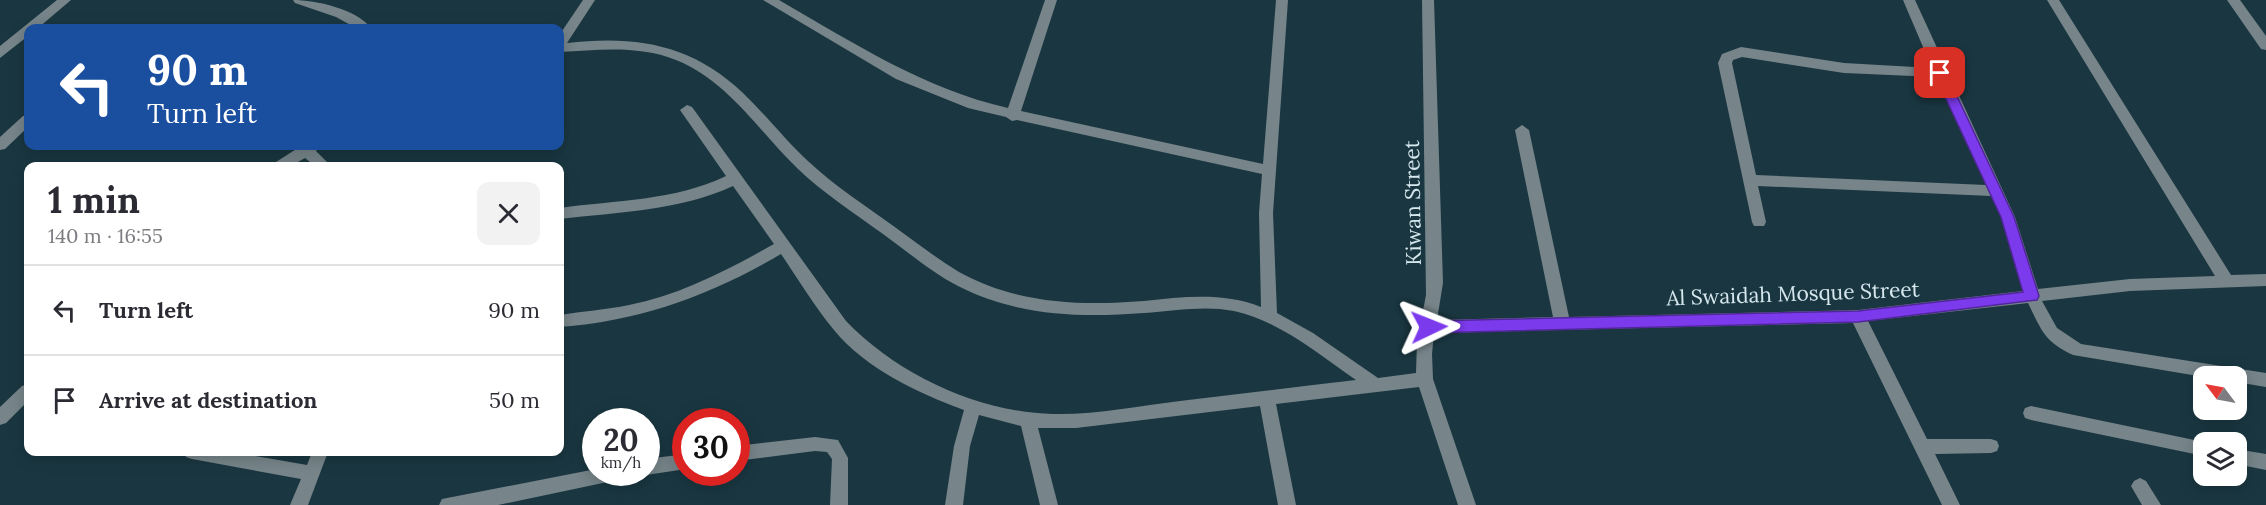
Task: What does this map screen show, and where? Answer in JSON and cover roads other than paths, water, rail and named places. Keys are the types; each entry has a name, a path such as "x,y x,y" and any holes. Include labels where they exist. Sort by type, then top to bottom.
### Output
{"street":[{"path":"35,24 65,0"},
{"path":"299,0 341,14 358,24"},
{"path":"564,37 589,0"},
{"path":"769,0 901,76 973,105 1012,116 1268,170"},
{"path":"1012,116 1051,0"},
{"path":"1269,317 1266,213 1282,0"},
{"name":"Kiwan Street","path":"1428,0 1435,294 1422,352 1425,379 1467,505"},
{"path":"1909,0 1940,73 1996,191 2007,217 2032,296 2051,333 2064,343 2079,350 2266,380"},
{"path":"2053,0 2227,282"},
{"path":"2233,0 2266,46"},
{"path":"0,53 24,33"},
{"path":"564,47 631,45 676,55 696,63 728,86 821,181 942,269 987,292 1012,300 1066,311 1212,302 1241,307 1269,317 1374,384"},
{"path":"1759,222 1725,63 1727,57 1733,53 1751,53 1844,68 1940,73"},
{"path":"687,110 840,326 857,345 902,375 973,408 1028,421 1076,421 1425,379"},
{"path":"0,145 24,124"},
{"path":"1522,130 1562,323"},
{"path":"287,162 307,150"},
{"path":"312,150 321,162"},
{"path":"564,213 687,198 712,190 736,178"},
{"path":"1750,180 1996,191"},
{"path":"564,320 625,312 669,300 730,276 784,245"},
{"name":"Al Swaidah Mosque Street","path":"1429,327 1858,316 2130,285 2266,280"},
{"path":"1858,316 1951,505"},
{"path":"1267,398 1287,505"},
{"path":"0,418 22,406"},
{"path":"954,505 962,446 973,408"},
{"path":"2031,413 2193,447"},
{"path":"1028,421 1049,505"},
{"path":"750,452 815,444 832,445 840,458 839,505"},
{"path":"1922,447 1991,446"},
{"path":"216,456 311,472"},
{"path":"299,505 318,456"},
{"path":"2247,458 2266,462"},
{"path":"447,505 484,500 582,479"},
{"path":"2140,486 2152,505"}]}
